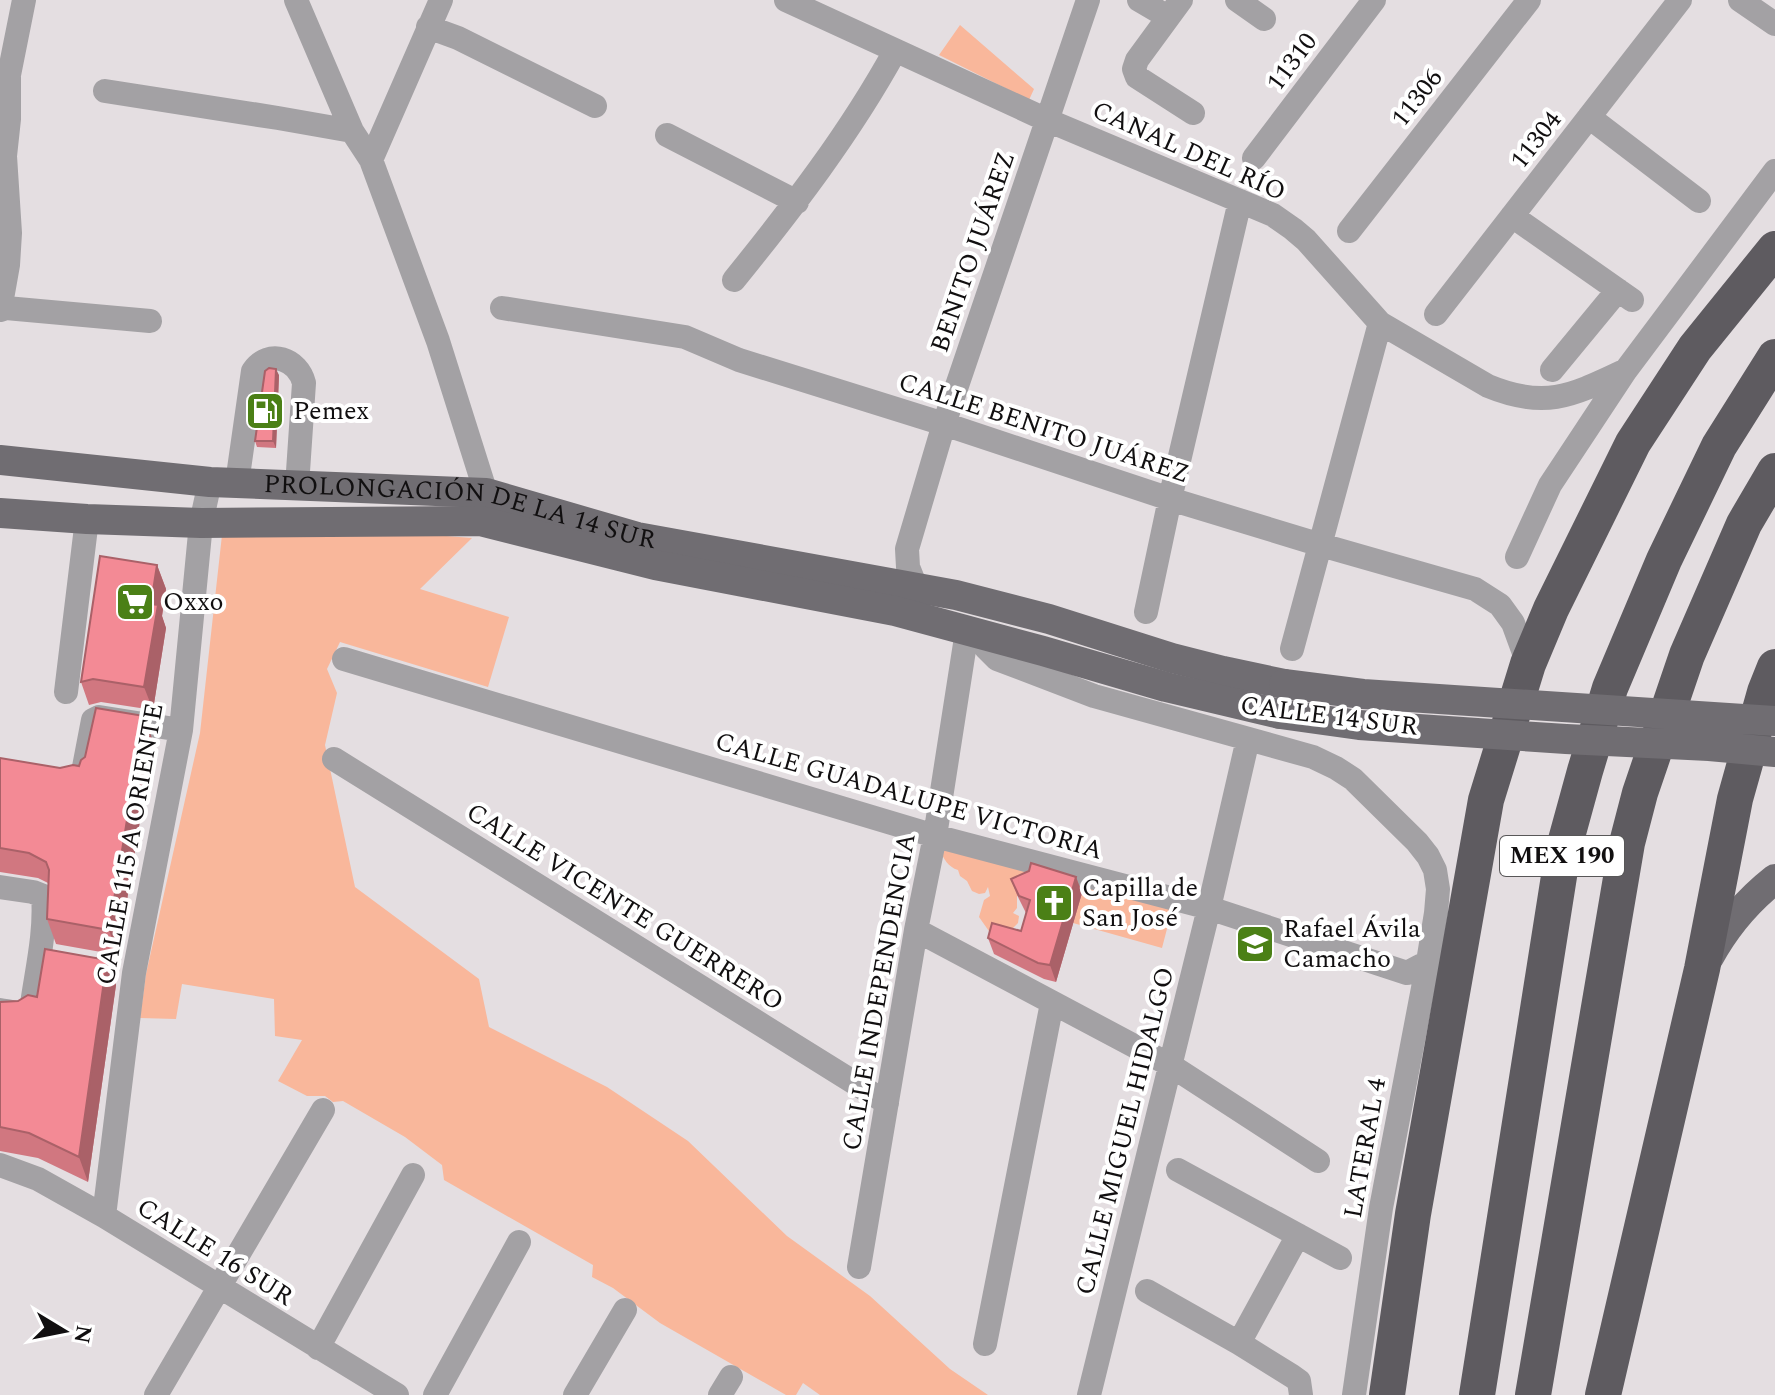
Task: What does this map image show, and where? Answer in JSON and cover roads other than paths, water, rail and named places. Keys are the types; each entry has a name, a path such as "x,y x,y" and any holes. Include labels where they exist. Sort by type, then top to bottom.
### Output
{"highway":[{"path":"1387,1395 1397,1211 1443,964 1486,800 1528,664 1551,609 1633,443 1695,348 1775,249"},
{"name":"MEX 190","path":"1477,1395 1563,851 1585,771 1610,688 1664,560 1719,446 1775,357"},
{"name":"MEX 190","path":"1533,1395 1627,843 1640,793 1687,655 1744,524 1775,471"},
{"path":"1603,1395 1702,969 1735,799 1775,667"}],"main road":[{"name":"PROLONGACIÓN DE LA 14 SUR","path":"0,460 223,482 486,493 637,537 916,587"},
{"name":"PROLONGACIÓN DE LA 14 SUR","path":"0,513 201,523 480,521 655,565 895,611"},
{"name":"CALLE 14 SUR","path":"916,587 1049,619 1172,658 1284,684 1363,694 1775,721"},
{"name":"CALLE 14 SUR","path":"895,611 1205,697 1296,716 1359,725 1775,752"},
{"path":"1702,969 1723,930 1775,879"}],"street":[{"path":"296,0 352,131 371,160 438,341 486,493"},
{"path":"371,160 441,0"},
{"name":"CANAL DEL RÍO","path":"786,0 1047,120 1273,215 1306,240 1380,323 1506,394 1564,397 1626,370"},
{"name":"BENITO JUÁREZ","path":"916,587 908,567 907,549 944,424 1088,0"},
{"path":"1139,0 1175,9 1137,60 1134,69 1137,77 1193,113"},
{"path":"1237,0 1264,19"},
{"name":"11310","path":"1254,158 1374,0"},
{"name":"11306","path":"1349,231 1529,0"},
{"name":"11304","path":"1436,314 1680,0"},
{"path":"1740,0 1775,24"},
{"path":"15,11 9,75 9,119 2,155 10,233 0,310 6,308 150,321"},
{"path":"428,27 458,38 595,106"},
{"path":"734,280 797,202 851,124 895,51"},
{"path":"105,91 352,131"},
{"path":"1589,117 1699,201"},
{"path":"667,135 797,202"},
{"path":"1517,557 1550,485 1626,370 1775,171"},
{"path":"1146,612 1240,201"},
{"path":"1512,216 1625,295 1552,370"},
{"name":"CALLE BENITO JUÁREZ","path":"502,308 685,337 739,360 1170,499 1475,589 1500,605 1513,623 1528,664"},
{"path":"1292,649 1380,323"},
{"name":"CALLE 115 A ORIENTE","path":"104,1216 134,973 181,730 201,523 223,482 253,371 259,363 271,358 284,360 302,372 304,383 297,486"},
{"path":"66,692 87,519"},
{"path":"973,633 997,659 1094,696 1313,757 1353,779 1417,842 1435,870 1438,889 1436,913 1443,964"},
{"name":"CALLE INDEPENDENCIA","path":"859,1267 916,930 973,633"},
{"name":"CALLE GUADALUPE VICTORIA","path":"344,659 935,836 1209,908 1407,973 1443,964"},
{"path":"57,775 71,778 82,773 93,720 99,717 181,730"},
{"name":"CALLE MIGUEL HIDALGO","path":"1089,1395 1248,739"},
{"name":"CALLE VICENTE GUERRERO","path":"334,759 887,1103"},
{"path":"0,887 43,896 50,957 28,1010 21,1013 0,1010"},
{"path":"916,930 1170,1065 1318,1161"},
{"path":"105,967 134,973"},
{"path":"985,1344 1052,1003"},
{"path":"156,1395 323,1110"},
{"name":"CALLE 16 SUR","path":"0,1165 38,1179 104,1216 397,1395"},
{"path":"1178,1170 1340,1258"},
{"path":"318,1348 413,1175"},
{"name":"LATERAL 4","path":"1354,1395 1397,1211"},
{"path":"1239,1343 1298,1235"},
{"path":"435,1395 519,1242"},
{"path":"1147,1291 1299,1381 1301,1395"},
{"path":"575,1395 625,1310"}],"place":[{"name":"Pemex","path":"265,411"},
{"name":"Oxxo","path":"135,602"},
{"name":"Capilla de San José","path":"1054,903"},
{"name":"Rafael Ávila Camacho","path":"1255,944"}]}
